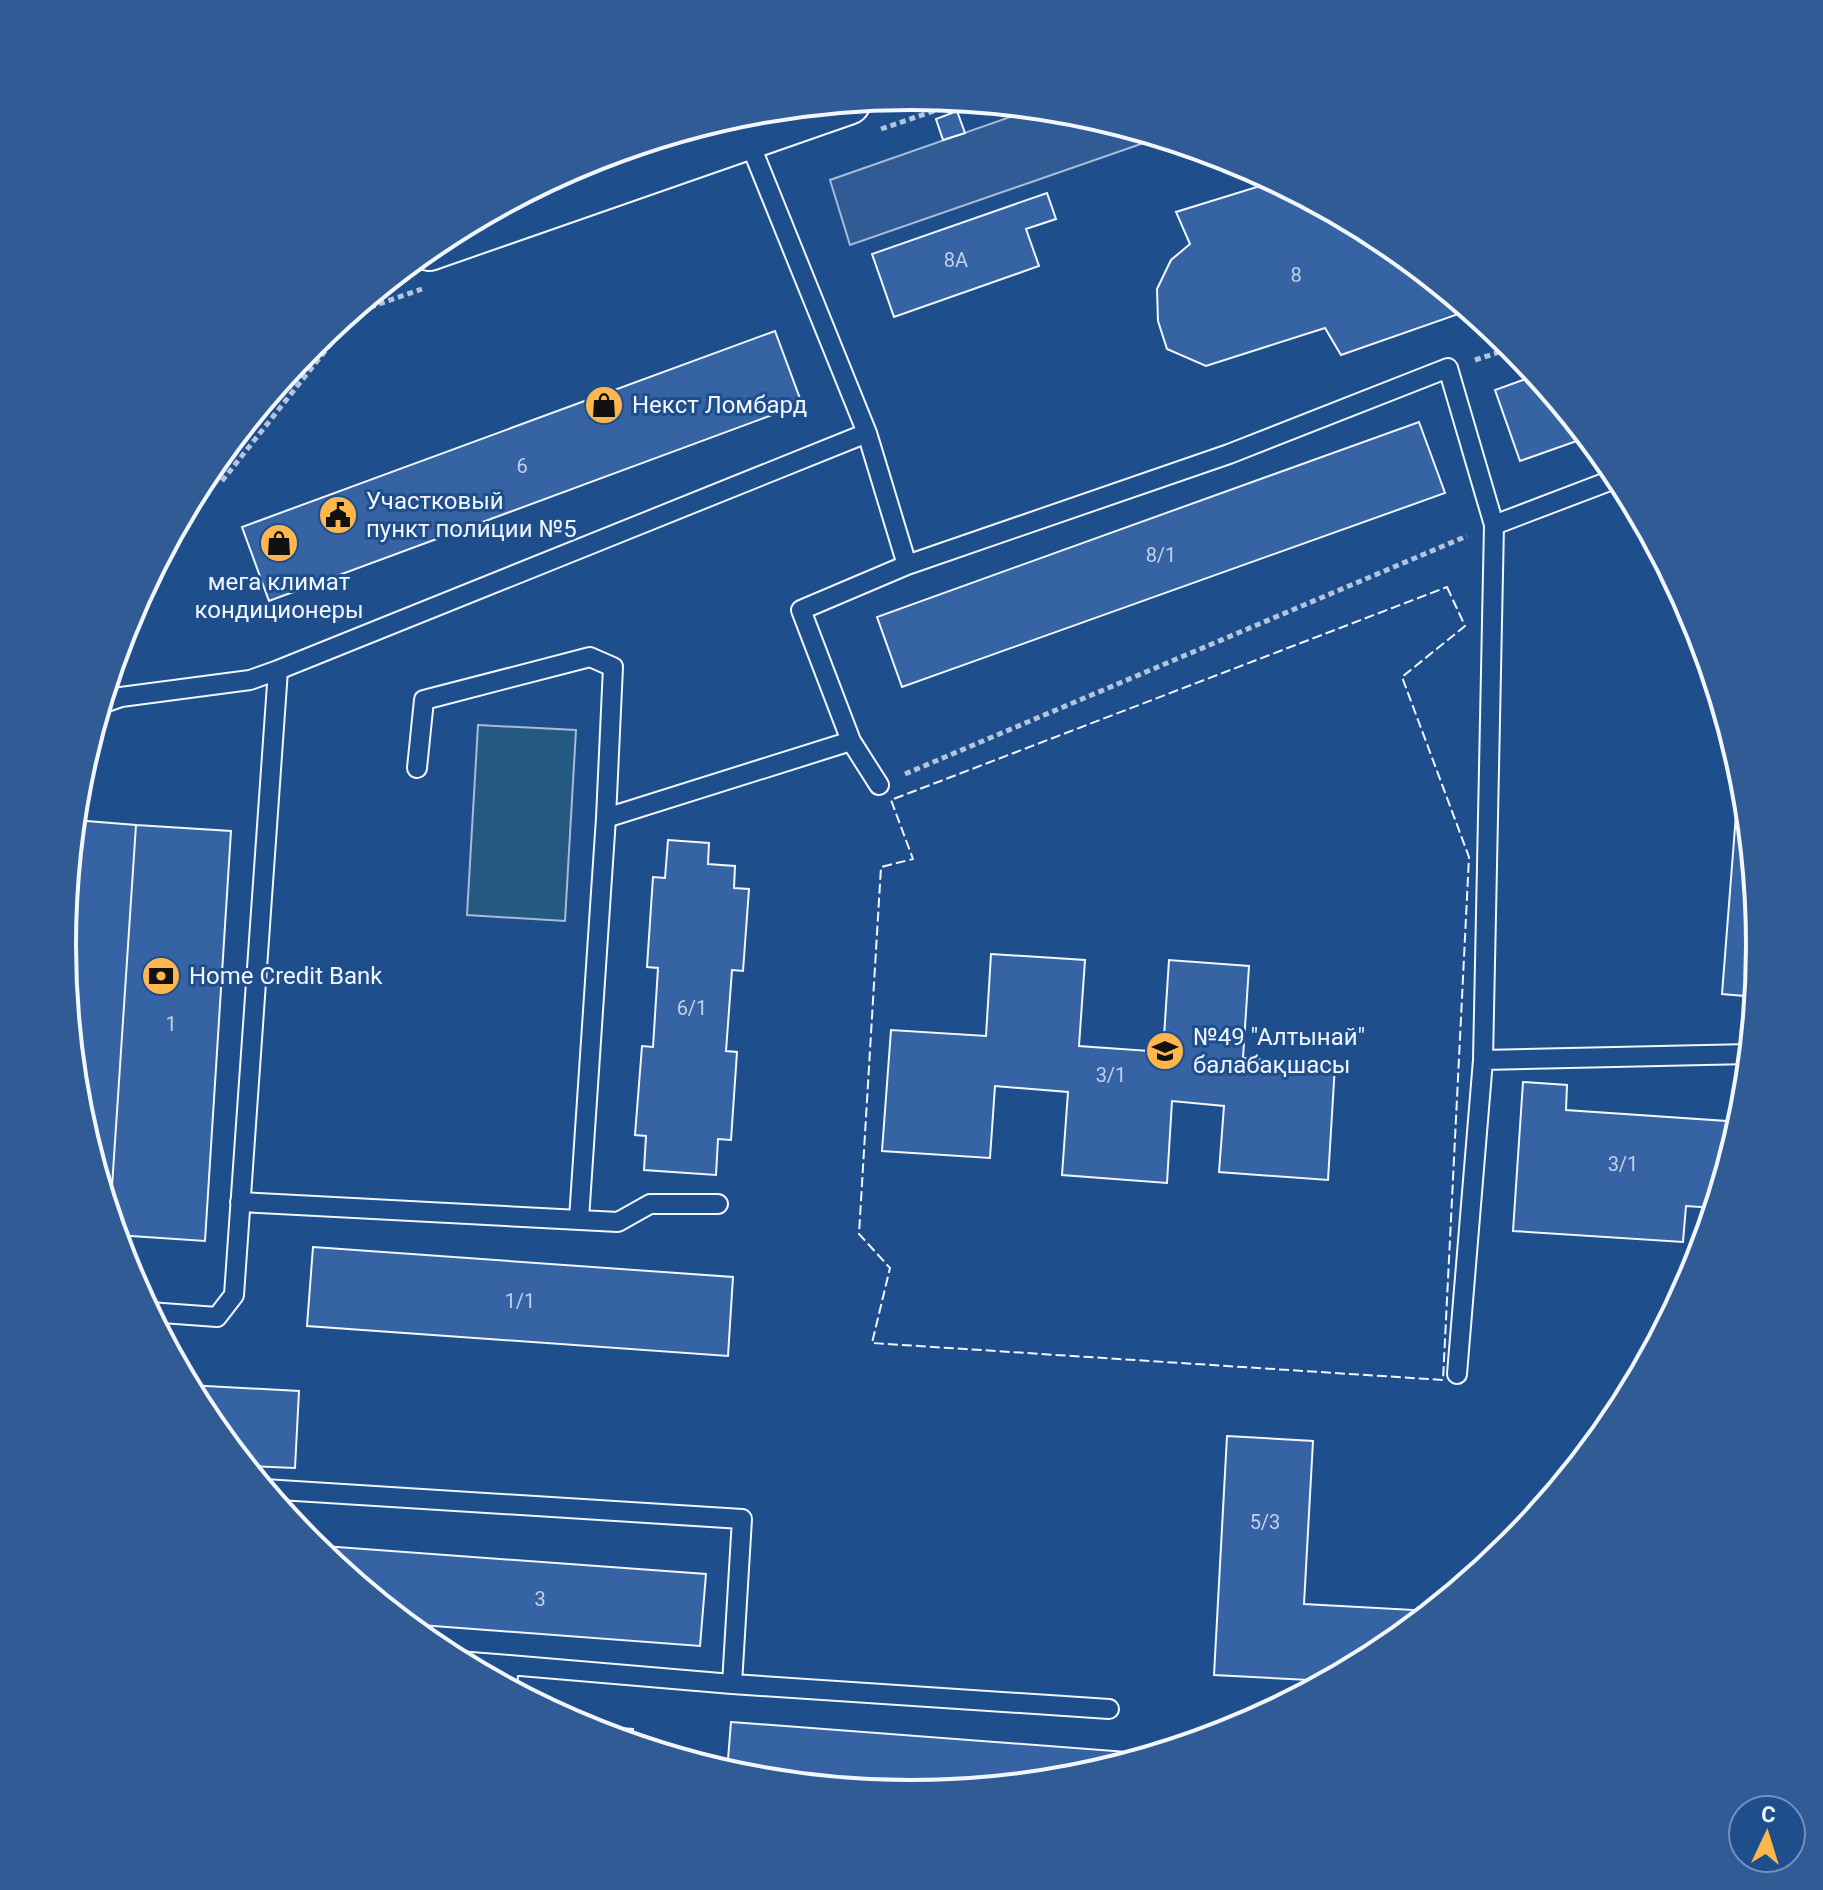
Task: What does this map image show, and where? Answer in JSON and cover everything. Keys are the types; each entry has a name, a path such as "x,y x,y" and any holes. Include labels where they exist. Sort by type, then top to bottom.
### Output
{"main road":[{"path":"756,125 862,116"},
{"path":"429,267 735,129"}],"lane":[{"path":"743,127 867,433 907,565"},
{"path":"879,785 851,741 801,610 907,565 1229,454 1448,368 1494,525 1483,1060 1457,1374"},
{"path":"113,700 250,680 867,433"},
{"path":"1494,525 1607,482"},
{"path":"417,768 424,700 590,657 613,667 579,1219"},
{"path":"161,1313 217,1317 234,1295 278,670"},
{"path":"606,818 851,741"},
{"path":"1483,1060 1740,1054"},
{"path":"240,1202 618,1222 650,1204 718,1204"},
{"path":"278,1490 742,1519 732,1684"},
{"path":"484,1663 732,1684 1109,1709"},
{"path":"508,1676 509,1665"}],"path":[{"path":"862,116 901,110"},
{"path":"398,286 429,267"},
{"path":"222,481 327,348"},
{"path":"1448,368 1500,352"},
{"path":"879,785 1494,525"}],"shaded area":[{"path":"1013,116 1074,126 1144,143 850,245 830,180"},
{"path":"478,725 576,730 565,921 467,915"}],"building":[{"path":"957,111 965,133 943,140 936,119"},
{"path":"1260,186 1329,221 1376,250 1458,314 1341,355 1325,328 1206,366 1167,349 1158,321 1157,289 1171,260 1190,244 1176,212"},
{"path":"1047,193 1056,219 1026,229 1039,266 894,317 872,254"},
{"path":"775,331 802,404 269,601 242,527"},
{"path":"1526,379 1577,441 1520,461 1495,390"},
{"path":"1419,422 1445,493 902,687 877,617"},
{"path":"1736,813 1745,890 1745,996 1722,994"},
{"path":"86,821 136,825 112,1187 92,1108 83,1054 76,945 78,890"},
{"path":"136,825 231,831 205,1241 129,1236 112,1187"},
{"path":"668,840 709,843 708,864 735,866 734,888 749,889 743,971 732,970 726,1051 737,1052 731,1140 718,1139 716,1175 644,1170 646,1136 635,1135 642,1046 653,1047 658,968 647,967 653,877 665,878"},
{"path":"991,954 1085,960 1079,1046 1163,1052 1169,960 1249,966 1243,1058 1335,1065 1328,1180 1219,1172 1224,1106 1172,1101 1167,1183 1062,1175 1068,1092 995,1086 990,1158 882,1151 891,1030 986,1036"},
{"path":"1523,1082 1567,1085 1566,1110 1728,1121 1705,1207 1686,1206 1683,1242 1513,1231"},
{"path":"313,1247 733,1277 728,1356 307,1326"},
{"path":"202,1386 299,1391 295,1468 259,1467"},
{"path":"1227,1436 1313,1441 1304,1604 1417,1610 1376,1640 1308,1680 1214,1675"},
{"path":"333,1547 706,1574 700,1646 427,1626"},
{"path":"731,1722 1128,1752 1021,1773 966,1779 912,1780 857,1779 802,1773 728,1759"}],"fence":[{"path":"1447,587 1465,626 1402,677 1469,857 1443,1380 872,1343 890,1268 859,1234 881,867 913,859 891,800 1447,587"}],"place":[{"name":"Некст Ломбард","path":"604,405"},
{"name":"Участковый пункт полиции №5","path":"338,515"},
{"name":"мега климат кондиционеры","path":"279,543"},
{"name":"Home Credit Bank","path":"161,976"},
{"name":"№49 \"Алтынай\" балабақшасы","path":"1165,1051"}]}
